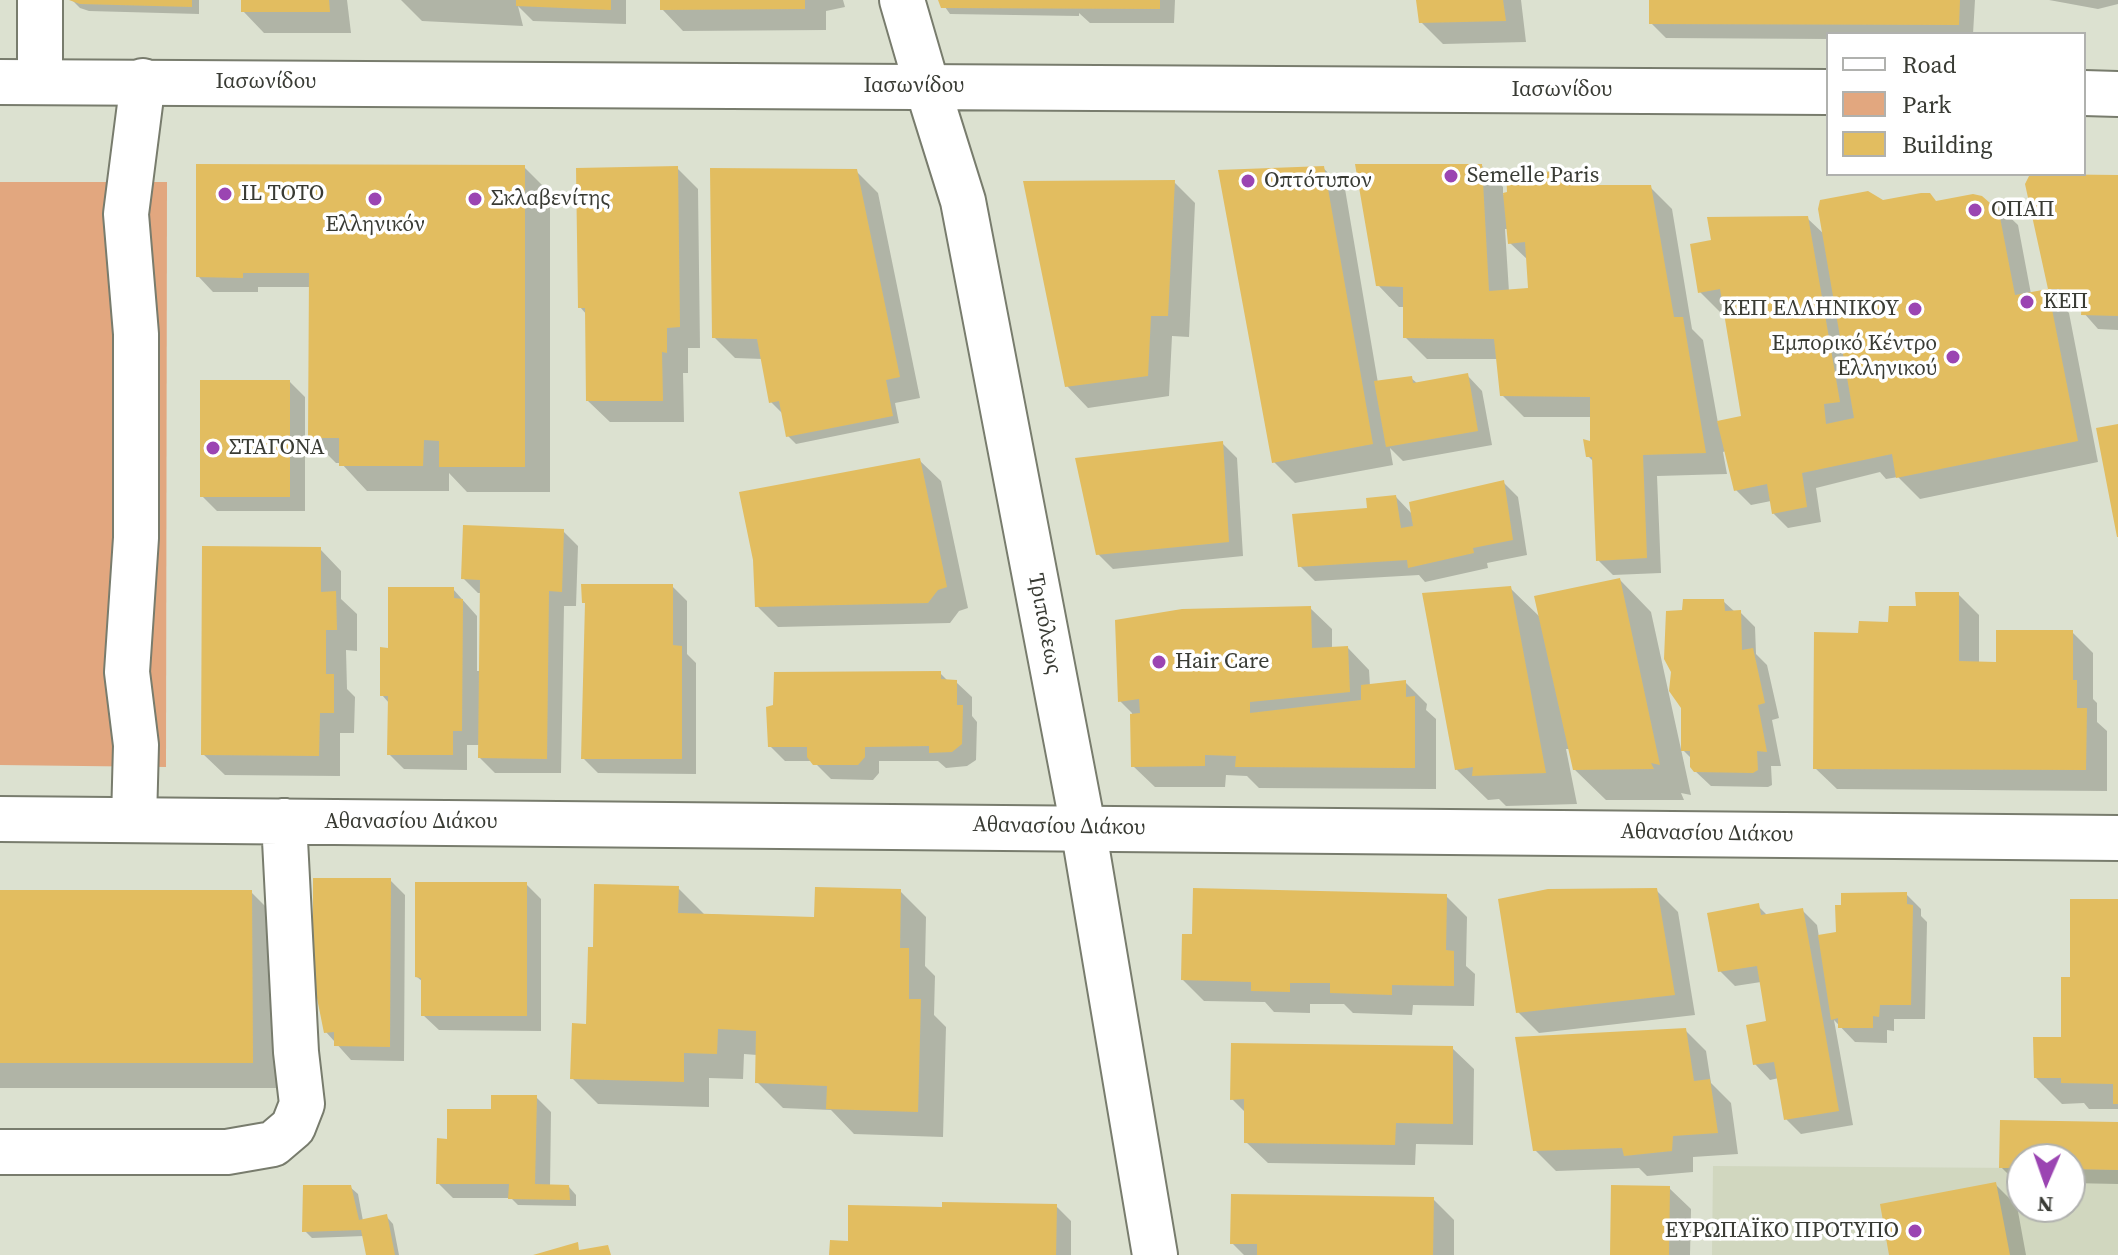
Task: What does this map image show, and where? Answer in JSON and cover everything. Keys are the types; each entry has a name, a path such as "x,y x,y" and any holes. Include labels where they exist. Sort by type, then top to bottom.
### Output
{"street":[{"path":"20,81 40,0"},
{"name":"Τριπόλεως","path":"902,0 963,201 1083,827 1155,1255"},
{"name":"Ιασωνίδου","path":"20,81 1826,92"},
{"path":"134,820 136,745 127,672 136,538 136,334 126,214 143,81"},
{"path":"2086,93 2118,94"},
{"name":"Αθανασίου Διάκου","path":"0,819 2118,838"},
{"path":"0,1152 227,1152 273,1144 293,1127 302,1104 296,1052 284,821"}],"shaded area":[{"name":"ΕΥΡΩΠΑΪΚΟ ΠΡΟΤΥΠΟ","path":"1713,1166 2006,1168 2006,1223 2086,1223 2086,1169 2118,1170 2118,1255 1712,1255"}],"green space":[{"path":"0,182 167,182 166,767 0,765"}],"building":[{"path":"69,0 192,0 192,7 80,4"},
{"path":"241,0 329,0 330,12 241,12"},
{"path":"516,0 611,0 611,10 516,6"},
{"path":"660,0 805,0 805,9 660,10"},
{"path":"938,0 1160,0 1160,9 941,8"},
{"path":"1416,0 1503,0 1506,21 1419,23"},
{"path":"1649,0 1960,0 1959,25 1649,24"},
{"path":"196,164 525,165 525,467 439,467 439,441 424,440 423,466 339,466 339,438 308,438 309,273 243,273 243,278 196,277"},
{"path":"1355,164 1482,164 1489,291 1528,288 1525,242 1508,244 1503,193 1507,192 1506,170 1583,173 1583,185 1651,185 1674,317 1683,317 1706,453 1643,455 1647,558 1596,561 1592,457 1586,457 1583,439 1590,441 1590,397 1500,396 1494,339 1403,338 1403,287 1376,286"},
{"path":"678,166 680,327 667,328 667,353 662,352 663,401 586,401 585,308 578,308 576,168"},
{"path":"1324,166 1373,444 1272,463 1218,170"},
{"path":"710,168 857,169 900,377 886,380 893,416 786,437 779,401 769,403 757,339 712,338"},
{"path":"2118,175 2118,316 2081,315 2082,299 2062,298 2061,289 2048,289 2025,184 2029,176"},
{"path":"1175,180 1168,316 1151,316 1148,376 1065,387 1023,181"},
{"name":"Εμπορικό Κέντρο Ελληνικού","path":"1868,191 1883,200 1921,193 1930,193 1936,201 1973,194 1982,196 1990,203 1997,202 2015,295 2048,289 2078,441 1896,478 1892,454 1802,473 1807,507 1772,514 1767,484 1734,491 1717,421 1741,416 1720,289 1698,293 1690,244 1711,240 1707,217 1808,216 1840,402 1824,404 1826,424 1854,418 1818,209 1820,200"},
{"path":"1468,373 1478,431 1386,447 1374,381 1412,376 1413,383"},
{"path":"200,380 290,380 290,497 200,497"},
{"path":"2118,424 2118,537 2117,537 2096,428"},
{"path":"1223,441 1229,542 1096,555 1075,458"},
{"path":"920,458 947,587 938,590 928,603 755,607 753,560 739,492"},
{"path":"1504,480 1513,540 1473,548 1474,553 1408,568 1407,560 1298,567 1292,514 1367,508 1366,498 1396,495 1401,528 1413,526 1409,502"},
{"path":"463,525 564,529 562,592 549,591 547,759 478,758 480,580 461,579"},
{"path":"202,546 321,547 321,592 336,591 337,630 326,630 326,674 334,674 334,713 320,713 319,756 201,755"},
{"path":"1620,578 1660,765 1651,763 1654,769 1573,770 1534,596"},
{"path":"581,584 673,584 673,645 682,646 682,759 581,759 585,603 582,603"},
{"path":"1511,586 1546,773 1472,776 1473,767 1455,770 1422,593"},
{"path":"388,587 454,587 454,598 463,599 462,731 453,731 453,755 387,755 388,696 380,696 380,647 388,648"},
{"path":"1915,592 1959,592 1959,661 1996,662 1996,630 2073,630 2073,680 2077,680 2077,708 2087,708 2086,770 1813,769 1814,632 1858,633 1859,621 1888,622 1889,606 1916,606"},
{"path":"1683,599 1724,599 1725,611 1741,610 1742,650 1753,648 1765,703 1758,705 1767,752 1757,751 1758,770 1753,773 1694,772 1690,767 1690,751 1681,751 1681,708 1669,691 1671,672 1664,659 1666,611 1682,610"},
{"path":"1311,606 1312,648 1348,646 1350,692 1250,702 1250,713 1361,700 1361,685 1406,680 1406,697 1415,696 1415,768 1235,767 1236,756 1205,755 1205,766 1131,767 1130,714 1140,713 1139,699 1118,702 1115,620 1182,609"},
{"path":"941,671 941,679 957,680 957,705 963,705 962,744 952,752 929,753 929,746 865,747 865,757 858,765 813,765 807,757 807,747 768,747 766,707 773,705 774,672"},
{"path":"313,878 391,878 390,1047 334,1046 334,1032 324,1033 302,923 313,921"},
{"path":"415,882 527,882 527,1016 421,1016 421,978 415,977"},
{"path":"594,884 679,886 678,913 814,917 815,887 901,889 900,948 909,948 909,999 921,999 918,1112 826,1109 827,1086 755,1083 756,1031 718,1029 717,1054 684,1053 684,1082 570,1079 572,1023 586,1024 588,947 593,947"},
{"path":"1193,888 1447,894 1446,950 1454,951 1454,986 1392,985 1392,995 1330,993 1330,983 1290,983 1290,992 1251,991 1251,982 1181,980 1182,934 1192,934"},
{"path":"1657,888 1675,995 1516,1013 1498,899 1548,889"},
{"path":"0,890 252,890 253,1063 0,1063"},
{"path":"1907,892 1907,904 1913,905 1911,1005 1880,1005 1879,1017 1873,1016 1873,1028 1838,1028 1838,1018 1831,1020 1818,935 1836,932 1835,905 1841,905 1841,893"},
{"path":"2070,899 2118,899 2118,1104 2113,1104 2113,1084 2061,1083 2061,1078 2034,1078 2033,1037 2061,1037 2061,977 2070,977"},
{"path":"1759,903 1761,915 1803,908 1839,1111 1784,1120 1774,1062 1753,1065 1746,1025 1766,1021 1757,966 1718,972 1707,913"},
{"path":"1686,1028 1694,1081 1710,1079 1718,1133 1673,1136 1672,1151 1624,1156 1622,1148 1533,1151 1515,1037"},
{"path":"1231,1043 1453,1046 1453,1124 1396,1123 1395,1145 1244,1143 1244,1099 1230,1100"},
{"path":"491,1095 537,1095 535,1184 569,1185 570,1200 508,1199 509,1184 436,1184 437,1138 447,1139 447,1109 491,1109"},
{"path":"2000,1120 2118,1122 2118,1170 2086,1169 2086,1143 2006,1143 2006,1168 1999,1168"},
{"path":"1996,1182 2010,1255 1889,1255 1880,1204"},
{"path":"303,1185 351,1185 359,1220 387,1214 395,1255 366,1255 361,1230 302,1232"},
{"path":"1611,1185 1670,1186 1669,1255 1610,1255"},
{"path":"1231,1194 1434,1197 1433,1255 1257,1255 1257,1244 1230,1244"},
{"path":"942,1202 1057,1204 1056,1255 829,1255 830,1240 848,1241 848,1205 942,1207"},
{"path":"578,1242 579,1250 608,1245 611,1255 533,1255"}],"place":[{"name":"Semelle Paris","path":"1451,176"},
{"name":"Οπτότυπον","path":"1248,181"},
{"name":"IL TOTO","path":"225,194"},
{"name":"Ελληνικόν","path":"375,199"},
{"name":"Σκλαβενίτης","path":"475,199"},
{"name":"ΟΠΑΠ","path":"1975,210"},
{"name":"ΚΕΠ","path":"2027,302"},
{"name":"ΚΕΠ ΕΛΛΗΝΙΚΟΥ","path":"1915,309"},
{"name":"Εμπορικό Κέντρο Ελληνικού","path":"1953,357"},
{"name":"ΣΤΑΓΟΝΑ","path":"213,448"},
{"name":"Hair Care","path":"1159,662"},
{"name":"ΕΥΡΩΠΑΪΚΟ ΠΡΟΤΥΠΟ","path":"1915,1231"}]}
